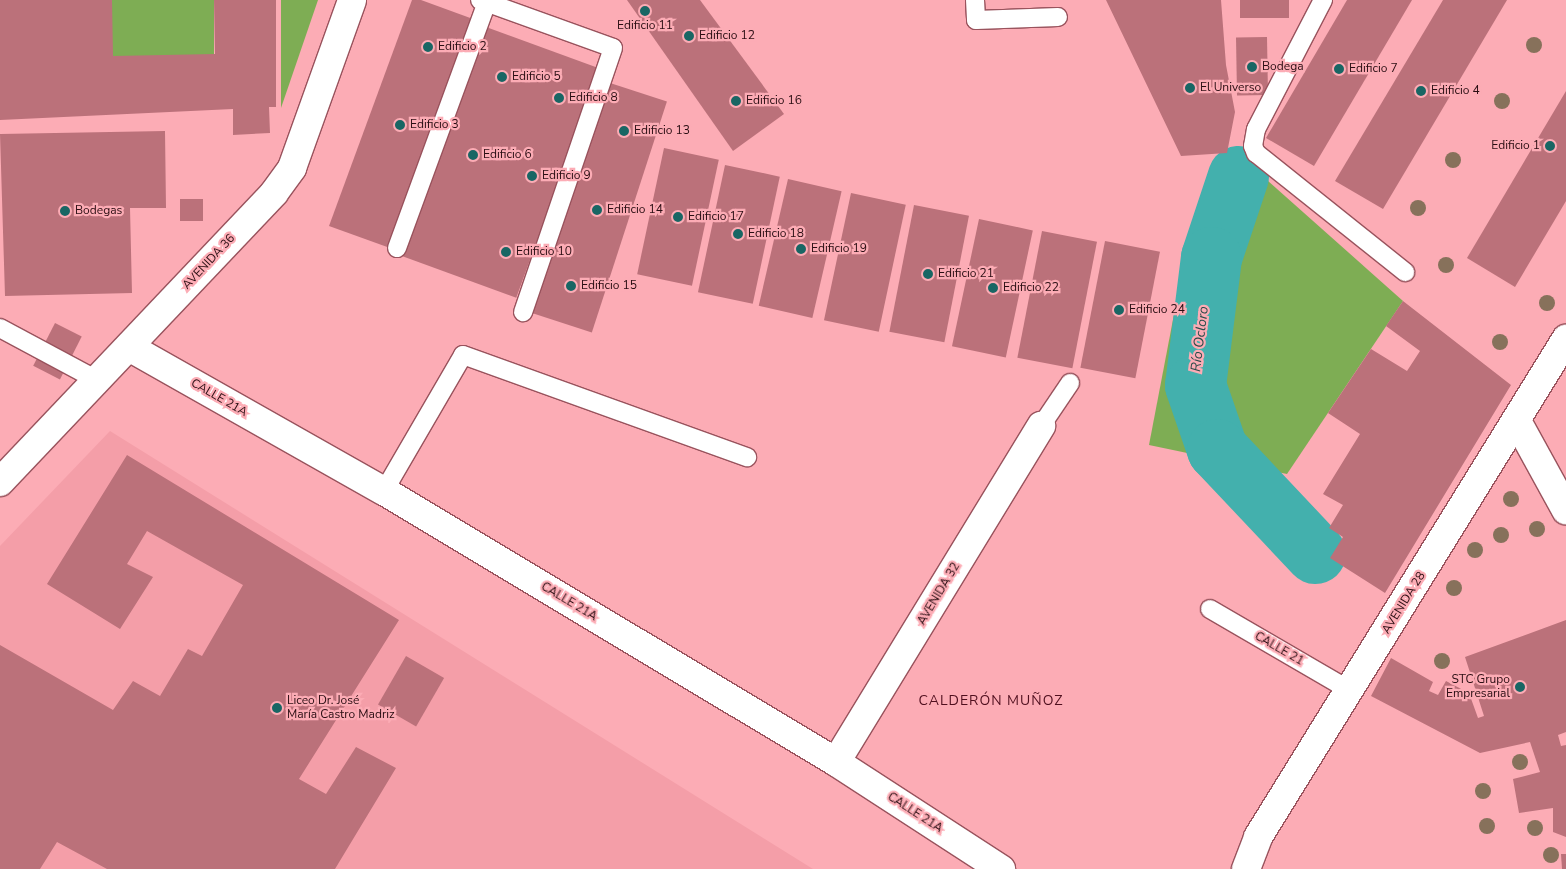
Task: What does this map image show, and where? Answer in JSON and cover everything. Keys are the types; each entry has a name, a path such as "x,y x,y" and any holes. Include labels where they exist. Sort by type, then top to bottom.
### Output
{"street":[{"name":"AVENIDA 36","path":"0,482 274,193 292,168 352,0"},
{"name":"AVENIDA 28","path":"1246,869 1258,837 1566,339"},
{"name":"CALLE 21A","path":"129,347 384,491 836,762 1001,869"},
{"path":"1517,421 1566,510"},
{"name":"AVENIDA 32","path":"836,762 1041,426"}],"lane":[{"path":"975,0 976,20 1058,17"},
{"path":"1323,0 1256,129 1253,146 1264,159 1405,272"},
{"path":"397,248 484,1 613,48 523,312"},
{"path":"0,328 97,380"},
{"path":"384,491 463,355 747,457"},
{"path":"1041,426 1070,382"},
{"name":"CALLE 21","path":"1210,609 1349,690"}],"shaded area":[{"name":"Liceo Dr. José María Castro Madriz","path":"110,431 813,869 0,869 0,546"}],"green space":[{"path":"112,0 214,0 214,56 112,56"},
{"path":"281,0 318,0 281,108"},
{"path":"1220,153 1227,153 1258,172 1403,301 1287,474 1149,445 1189,236"}],"building":[{"path":"0,0 112,0 113,56 215,54 214,0 276,0 276,107 269,107 270,133 233,135 233,109 0,120"},
{"path":"412,0 421,0 473,19 390,248 329,226"},
{"path":"627,0 700,0 784,114 733,151"},
{"name":"El Universo","path":"1106,0 1221,0 1226,65 1235,112 1227,153 1181,156"},
{"path":"1240,0 1289,0 1289,18 1240,18"},
{"name":"Edificio 7","path":"1347,0 1412,0 1314,166 1266,138"},
{"name":"Edificio 4","path":"1443,0 1507,0 1383,209 1335,181"},
{"path":"486,27 600,68 516,298 403,256"},
{"name":"Bodega","path":"1267,37 1268,95 1237,96 1236,38"},
{"path":"607,82 667,101 592,333 532,313"},
{"name":"Edificio 1","path":"1566,91 1566,201 1515,287 1467,258"},
{"name":"Bodegas","path":"165,131 166,208 130,208 132,293 5,296 0,134"},
{"name":"Edificio 17","path":"664,148 719,160 692,286 637,274"},
{"name":"Edificio 18","path":"725,165 780,177 753,304 698,292"},
{"name":"Edificio 19","path":"788,179 842,191 812,318 759,306"},
{"path":"851,193 906,205 879,332 824,320"},
{"path":"180,199 203,199 203,221 180,221"},
{"name":"Edificio 21","path":"914,205 969,216 944,342 889,332"},
{"name":"Edificio 22","path":"979,219 1033,230 1006,358 952,346"},
{"path":"1042,231 1097,242 1072,368 1017,358"},
{"name":"Edificio 24","path":"1105,241 1160,252 1135,378 1080,368"},
{"path":"1403,301 1511,385 1385,593 1330,558 1343,537 1329,528 1343,505 1323,494 1360,434 1328,413 1371,349 1407,371 1420,351 1386,326"},
{"path":"55,323 82,337 60,379 33,366"},
{"path":"127,455 399,620 299,779 326,794 356,747 396,768 335,869 107,869 57,842 40,869 0,869 0,645 113,710 133,681 160,696 188,649 202,656 243,585 147,531 127,564 153,577 120,629 47,584"},
{"name":"STC Grupo Empresarial","path":"1566,620 1566,732 1558,735 1561,746 1566,745 1566,837 1553,832 1553,808 1519,813 1513,779 1540,772 1530,742 1480,753 1371,696 1391,658 1433,682 1429,691 1438,695 1446,681 1469,693 1478,718 1484,716 1465,657"},
{"path":"406,656 444,678 416,726 378,704"},
{"path":"1561,854 1566,854 1566,869 1562,869"}],"waterway":[{"name":"Río Ocloro","path":"1238,176 1211,257 1195,385 1217,449 1315,553"}],"place":[{"name":"Edificio 11","path":"645,11"},
{"name":"Edificio 12","path":"689,36"},
{"name":"Edificio 2","path":"428,47"},
{"name":"Bodega","path":"1252,67"},
{"name":"Edificio 7","path":"1339,69"},
{"name":"Edificio 5","path":"502,77"},
{"name":"El Universo","path":"1190,88"},
{"name":"Edificio 4","path":"1421,91"},
{"name":"Edificio 8","path":"559,98"},
{"name":"Edificio 16","path":"736,101"},
{"name":"Edificio 3","path":"400,125"},
{"name":"Edificio 13","path":"624,131"},
{"name":"Edificio 1","path":"1550,146"},
{"name":"Edificio 6","path":"473,155"},
{"name":"Edificio 9","path":"532,176"},
{"name":"Edificio 14","path":"597,210"},
{"name":"Bodegas","path":"65,211"},
{"name":"Edificio 17","path":"678,217"},
{"name":"Edificio 18","path":"738,234"},
{"name":"Edificio 19","path":"801,249"},
{"name":"Edificio 10","path":"506,252"},
{"name":"Edificio 21","path":"928,274"},
{"name":"Edificio 15","path":"571,286"},
{"name":"Edificio 22","path":"993,288"},
{"name":"Edificio 24","path":"1119,310"},
{"name":"STC Grupo Empresarial","path":"1520,687"},
{"name":"Liceo Dr. José María Castro Madriz","path":"277,708"}],"district":[{"name":"CALDERÓN MUÑOZ","path":"991,701"}]}
